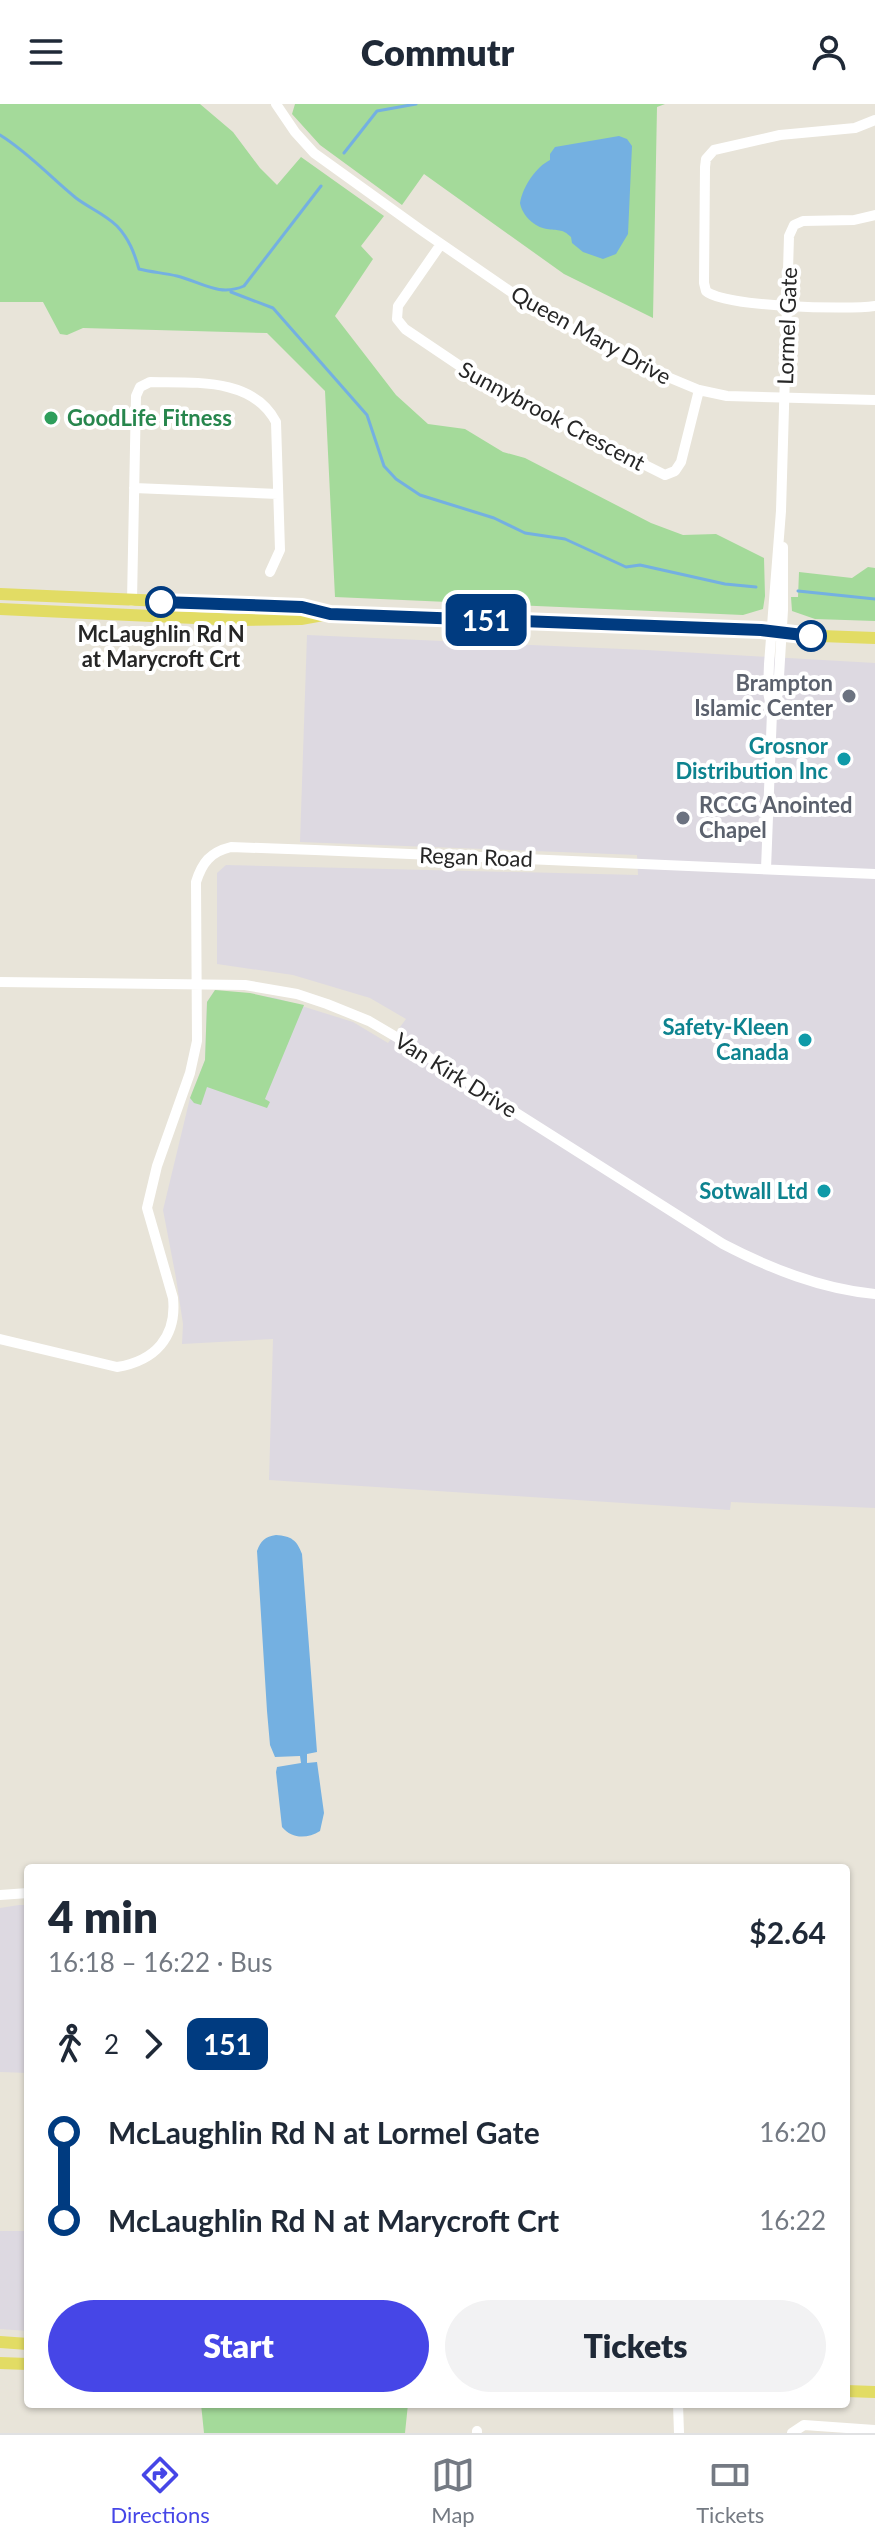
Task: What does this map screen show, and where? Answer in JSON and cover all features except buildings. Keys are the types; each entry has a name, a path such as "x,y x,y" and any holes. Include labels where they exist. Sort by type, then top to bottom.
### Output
{"main road":[{"path":"0,594 302,607 330,614 875,638"},
{"path":"0,609 238,620 301,619 330,614"},
{"path":"0,2342 24,2344"},
{"path":"0,2363 24,2364"},
{"path":"850,2391 875,2392"}],"street":[{"name":"Queen Mary Drive","path":"276,104 314,153 441,244 543,314 663,375 699,390 736,397 875,400"},
{"path":"875,120 846,130 780,135 714,150 706,159 704,287 709,294 721,299 745,304 875,306"},
{"name":"Lormel Gate","path":"766,869 772,712 778,693 776,632 784,577 781,511 789,236 794,225 803,221 854,220 875,215"},
{"name":"Sunnybrook Crescent","path":"441,244 398,306 397,319 405,329 497,391 665,475 675,471 681,462 699,390"},
{"path":"132,601 136,396 140,387 150,382 229,386 253,398 273,416 276,422 280,550 270,572"},
{"path":"134,488 278,494"},
{"name":"Regan Road","path":"0,1339 117,1367 133,1365 156,1352 170,1332 173,1298 147,1208 157,1166 190,1073 197,1041 196,882 201,867 210,856 231,847 875,874"},
{"name":"Van Kirk Drive","path":"0,982 197,982 245,985 297,994 369,1021 723,1244 762,1264 823,1285 875,1294"},
{"path":"0,1895 24,1893"},
{"path":"678,2408 679,2433"},
{"path":"792,2433 804,2425 875,2430"}],"shaded area":[{"path":"307,635 875,663 875,1508 731,1502 730,1510 269,1480 273,1339 182,1344 183,1324 163,1210 190,1098 205,1060 207,1002 215,990 276,998 353,1022 388,1043 406,1019 370,998 293,975 217,964 217,873 226,865 638,875 637,855 300,842"},
{"path":"24,1905 24,2073 0,2072 0,1908"},
{"path":"0,2231 24,2231 24,2331 0,2329"}],"green space":[{"path":"0,104 200,104 233,132 277,185 301,157 384,216 361,246 373,259 335,316 396,395 428,424 465,429 503,452 525,458 651,523 683,535 716,534 764,558 763,609 743,615 335,597 325,391 267,333 83,328 67,335 60,334 43,302 0,302"},
{"path":"295,104 665,104 657,107 653,318 564,274 424,174 402,205 320,145 292,114"},
{"path":"868,567 875,568 875,621 815,619 792,611 791,597 798,597 799,572 852,578"},
{"path":"215,990 250,993 304,1005 265,1099 270,1102 267,1108 207,1087 201,1105 190,1098 205,1060 207,1002"},
{"path":"201,2408 408,2408 405,2433 204,2433"}],"water":[{"path":"619,136 627,139 632,146 628,234 616,254 603,259 583,252 565,232 533,223 520,203 531,178 550,160 555,147"},
{"path":"276,1535 293,1540 302,1554 317,1752 307,1754 307,1763 317,1762 324,1813 320,1831 305,1836 295,1836 282,1827 276,1772 277,1767 301,1763 300,1756 275,1757 270,1745 257,1551 264,1540"}],"waterway":[{"path":"344,153 377,111 416,104"},
{"path":"0,135 76,198 117,226 131,246 139,269 177,276 218,289 244,286 321,186"},
{"path":"231,292 273,308 367,415 384,466 396,479 420,495 494,518 525,533 565,539 626,567 640,565 725,584 756,587"},
{"path":"798,591 875,599"}],"bus line":[{"name":"151","path":"161,602 302,607 330,614 761,630 811,636"}],"place":[{"name":"GoodLife Fitness","path":"51,418"},
{"name":"McLaughlin Rd N at Marycroft Crt","path":"161,602"},
{"name":"Brampton Islamic Center","path":"849,696"},
{"name":"Grosnor Distribution Inc","path":"844,759"},
{"name":"RCCG Anointed Chapel","path":"683,818"},
{"name":"Safety-Kleen Canada","path":"805,1040"},
{"name":"Sotwall Ltd","path":"824,1191"}]}
